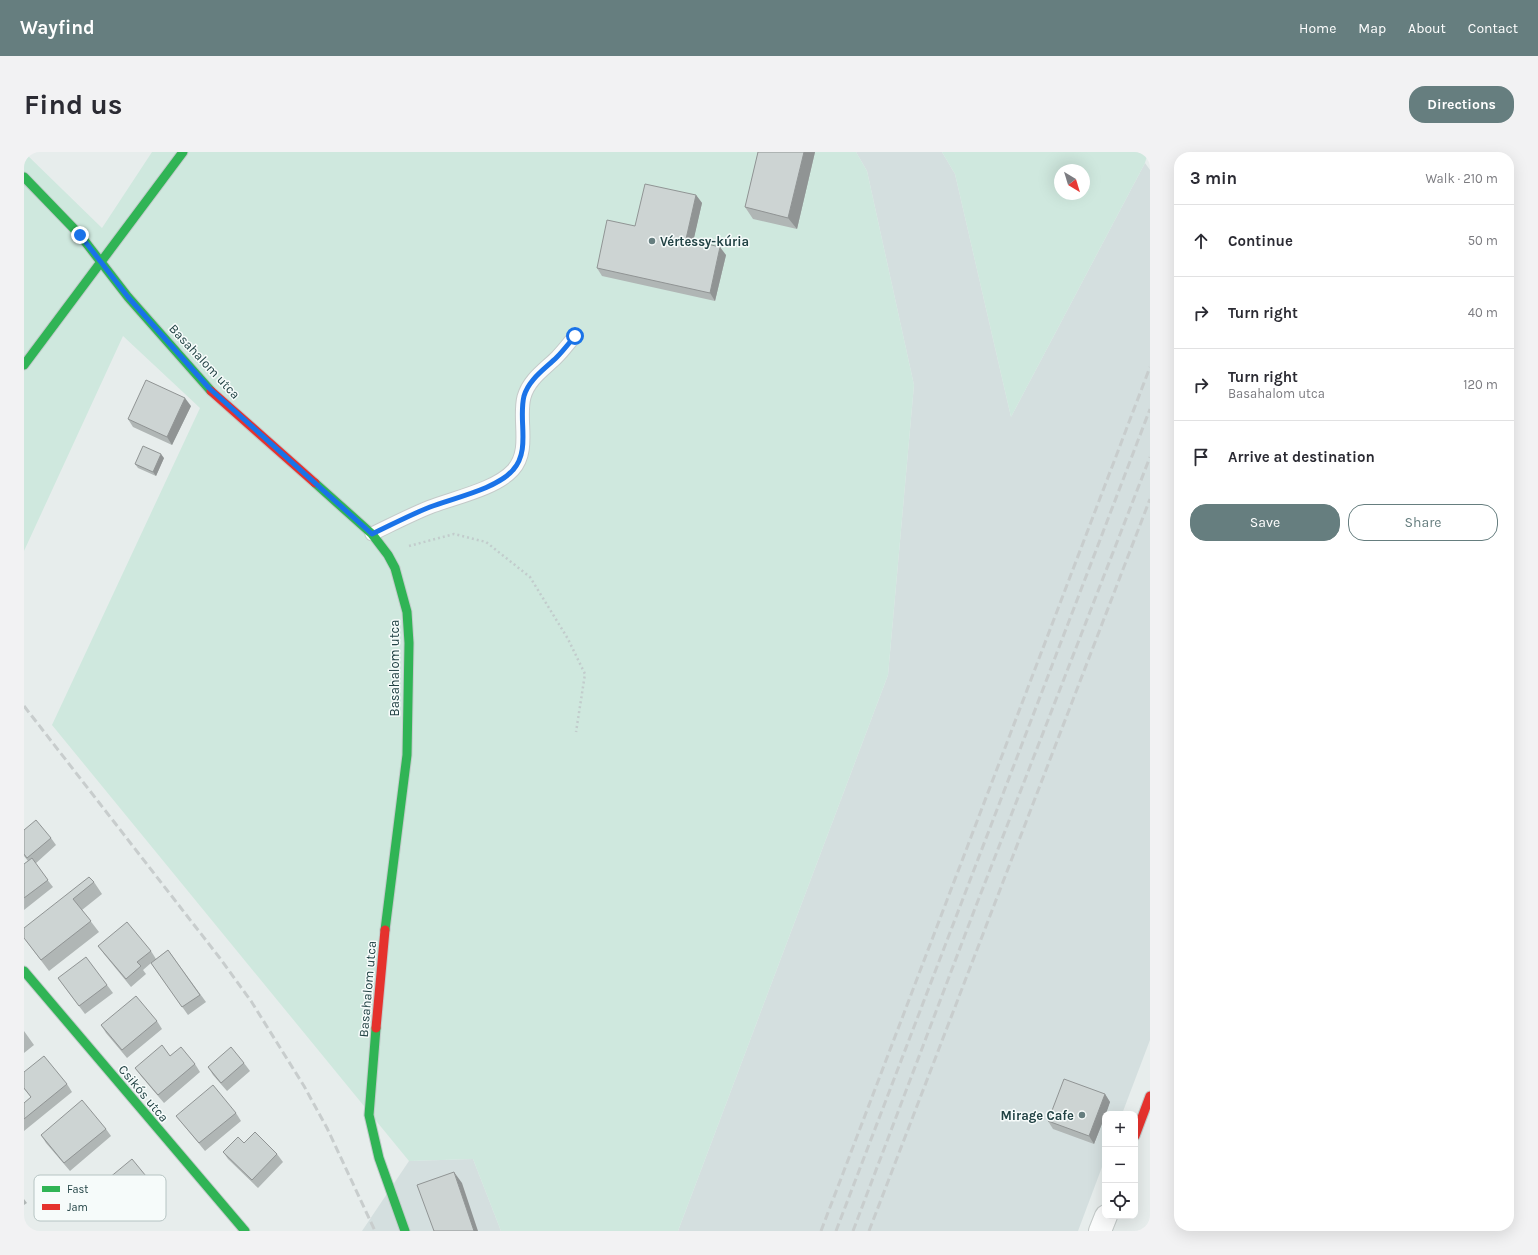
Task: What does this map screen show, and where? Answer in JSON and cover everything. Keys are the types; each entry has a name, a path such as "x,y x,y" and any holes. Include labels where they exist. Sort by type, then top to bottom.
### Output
{"street":[{"path":"24,365 100,261 183,152"},
{"name":"Basahalom utca","path":"24,177 80,235 128,297 209,388 372,534 388,555 396,573 407,612 409,643 407,678 407,755 382,950 370,1115 379,1158 405,1231"},
{"name":"Csikós utca","path":"24,971 245,1231"},
{"path":"1138,1128 1150,1096"},
{"path":"1100,1231 1105,1219"}],"lane":[{"path":"372,534 430,508 474,493 513,471 520,460 523,447 524,396 534,378 558,356 575,336"}],"path":[{"path":"388,555 412,544 454,534 486,542 530,577 568,638 585,674 576,732"}],"shaded area":[{"path":"856,152 942,152 955,174 1011,417 1145,163 1150,170 1150,1040 1123,1111 1102,1111 1102,1167 1078,1231 678,1231 888,675 914,385 867,171"},
{"path":"473,1159 501,1231 362,1231 409,1161"}],"green space":[{"path":"24,152 102,228 152,152 856,152 867,171 914,385 888,675 678,1231 501,1231 473,1159 409,1161 52,725 200,408 123,336 24,551"},
{"path":"942,152 1148,152 1145,163 1011,417 955,174"}],"building":[{"path":"758,152 804,152 788,218 745,207"},
{"name":"Vértessy-kúria","path":"645,184 696,195 686,239 720,247 710,293 597,268 607,220 635,226"},
{"path":"146,380 185,398 167,437 128,419"},
{"path":"143,446 161,454 153,472 135,464"},
{"path":"36,820 51,838 27,858 24,854 24,830"},
{"path":"32,858 48,880 24,898 24,864"},
{"path":"89,877 94,882 73,899 91,921 41,960 24,938 24,928"},
{"path":"127,922 151,951 137,962 141,966 126,979 98,946"},
{"path":"168,950 200,995 182,1007 151,963"},
{"path":"86,957 107,985 79,1006 58,978"},
{"path":"136,996 157,1021 122,1050 101,1025"},
{"path":"162,1045 170,1056 181,1047 195,1064 158,1095 135,1068"},
{"path":"231,1047 244,1063 221,1083 208,1067"},
{"path":"44,1056 67,1084 24,1119 24,1103 31,1097 24,1088 24,1072"},
{"name":"Mirage Cafe","path":"1064,1079 1105,1094 1089,1136 1048,1121"},
{"path":"213,1085 236,1113 199,1143 176,1116"},
{"path":"82,1100 106,1129 64,1163 41,1135"},
{"path":"255,1132 277,1154 252,1180 223,1152 238,1137 244,1143"},
{"path":"132,1159 145,1175 113,1175"},
{"path":"454,1172 474,1231 434,1231 417,1185"}],"railway":[{"path":"821,1231 1150,367"},
{"path":"836,1231 1150,409"},
{"path":"853,1231 974,911 1150,457"},
{"path":"869,1231 1150,499"},
{"path":"24,706 219,957 251,1001 304,1086 327,1128 375,1231"}],"traffic: fast":[{"path":"24,365 183,152"},
{"path":"24,177 80,235 128,297 211,391"},
{"path":"315,483 372,534 388,555 395,568 407,612 409,643 407,755 385,930"},
{"path":"24,971 245,1231"},
{"path":"376,1028 369,1115 379,1158 405,1231"}],"traffic: jam":[{"path":"211,391 315,483"},
{"path":"376,1028 385,930"},
{"path":"1138,1128 1150,1096"}],"place":[{"name":"Vértessy-kúria","path":"652,241"},
{"name":"Mirage Cafe","path":"1082,1115"}],"route":[{"path":"80,235 128,297 209,388 372,534 430,508 474,493 513,471 520,460 523,447 522,430 524,396 534,378 558,356 575,336"}]}
